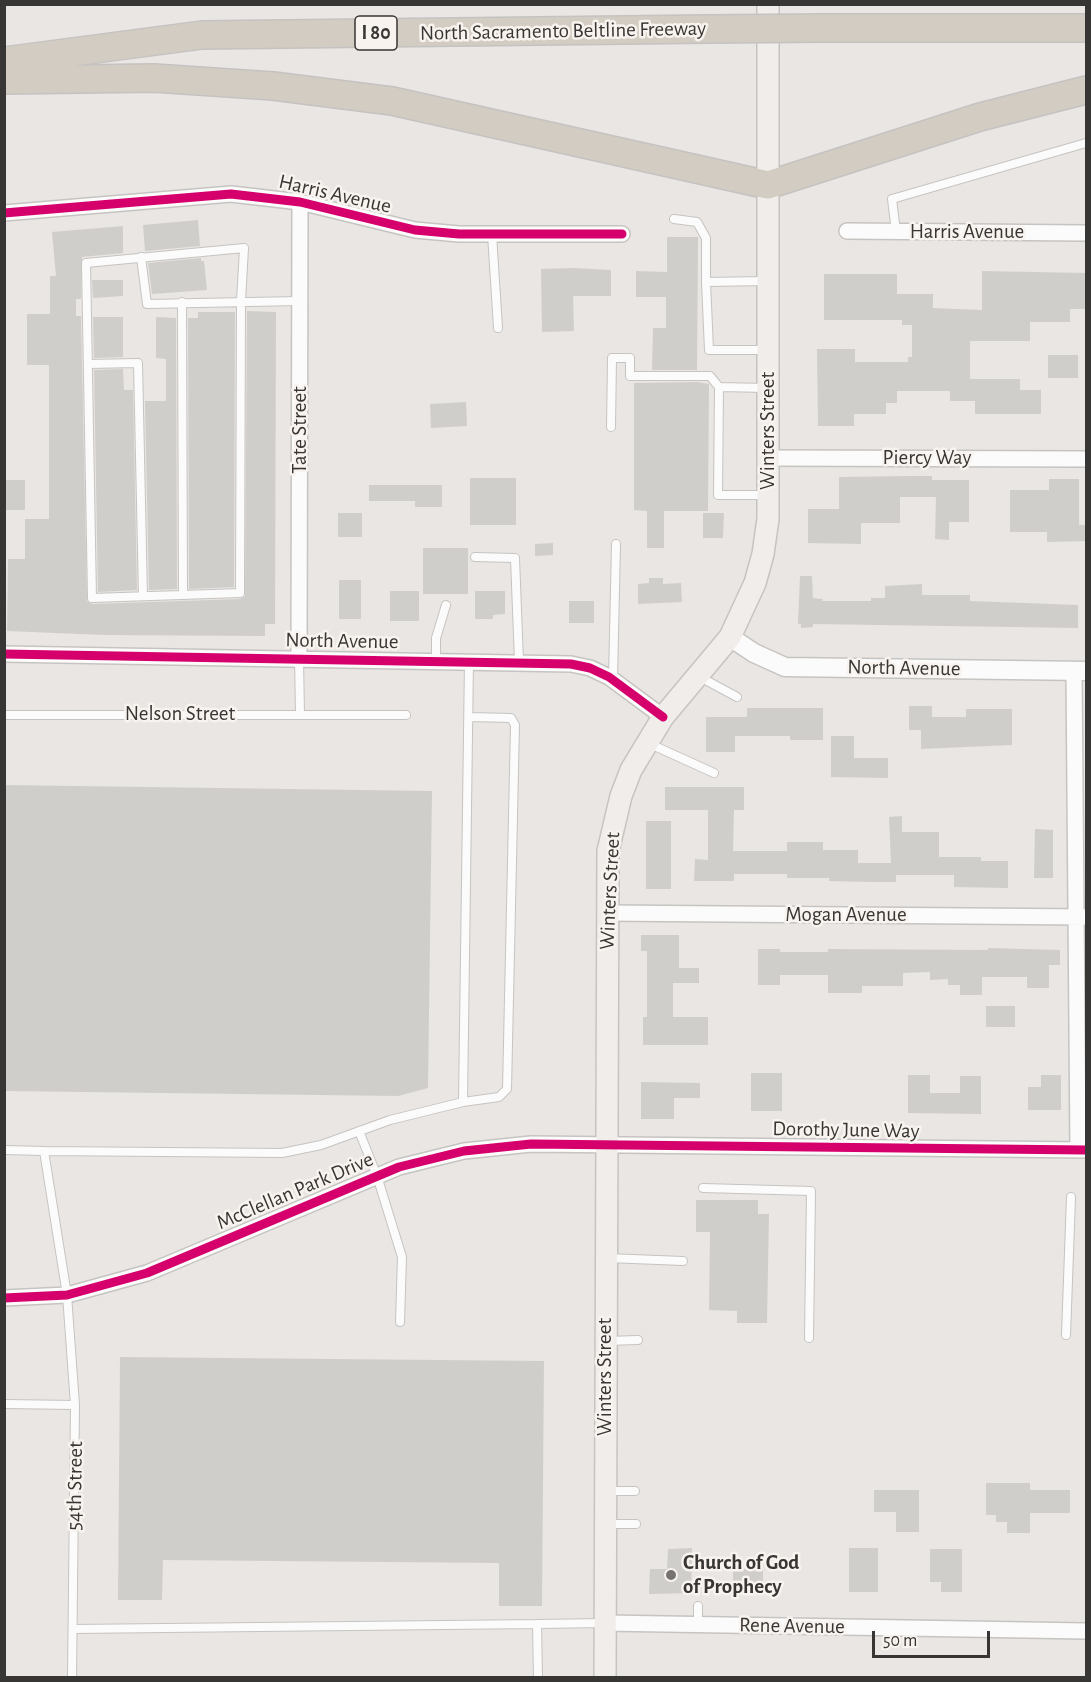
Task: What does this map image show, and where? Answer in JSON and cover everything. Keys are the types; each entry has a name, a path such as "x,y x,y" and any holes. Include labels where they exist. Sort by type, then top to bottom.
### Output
{"highway":[{"name":"North Sacramento Beltline Freeway","path":"4,61 48,68 202,35 823,28 1086,28"},
{"path":"4,80 48,68 273,86 392,101 768,184 980,117 1086,90"}],"main road":[{"name":"Winters Street","path":"605,1677 607,873 612,828 631,770 663,717 730,637 745,608 760,564 768,519 768,4"}],"street":[{"name":"Harris Avenue","path":"4,213 204,194 272,197 415,230 492,234 622,234"},
{"name":"Tate Street","path":"299,659 300,202"},
{"name":"Harris Avenue","path":"847,231 1086,233"},
{"name":"Piercy Way","path":"768,458 1086,459"},
{"name":"North Avenue","path":"730,637 754,653 785,666 1080,671"},
{"name":"North Avenue","path":"4,654 571,664 590,668 613,680 663,717"},
{"path":"1080,671 1082,1150"},
{"name":"Mogan Avenue","path":"606,913 1081,917"},
{"name":"McClellan Park Drive","path":"4,1298 67,1295 147,1273 399,1167 464,1151 531,1144 606,1145"},
{"name":"Dorothy June Way","path":"606,1145 1082,1150"},
{"name":"Rene Avenue","path":"605,1623 1086,1631"}],"lane":[{"path":"896,232 892,199 1086,143"},
{"path":"674,219 697,222 706,238 709,350 768,350"},
{"path":"492,234 498,328"},
{"path":"244,248 241,301 240,593 92,598 86,263 141,257 244,248"},
{"path":"141,257 147,304 300,301"},
{"path":"706,282 768,281"},
{"path":"182,302 183,595"},
{"path":"611,427 612,358 630,358 630,375 710,376 719,387 718,495 768,495"},
{"path":"88,364 138,363 143,596"},
{"path":"719,387 768,388"},
{"path":"613,680 616,544"},
{"path":"475,557 515,558 519,662"},
{"path":"436,661 436,638 446,605"},
{"path":"299,659 300,714"},
{"path":"463,1102 469,662"},
{"path":"699,676 737,697"},
{"name":"Nelson Street","path":"4,715 406,715"},
{"path":"4,1150 282,1153 321,1145 431,1108 500,1097 507,1089 515,725 511,718 469,717"},
{"path":"646,742 714,773"},
{"path":"359,1131 377,1176 402,1257 400,1322"},
{"name":"54th Street","path":"44,1151 67,1295 75,1405 72,1677"},
{"path":"704,1188 811,1191 809,1338"},
{"path":"1066,1335 1071,1197"},
{"path":"606,1257 683,1261"},
{"path":"606,1341 638,1340"},
{"path":"4,1404 75,1405"},
{"path":"605,1491 635,1491"},
{"path":"605,1524 636,1524"},
{"path":"698,1606 698,1624"},
{"path":"73,1629 605,1623"},
{"path":"537,1624 537,1677"}],"building":[{"path":"198,220 200,246 145,251 143,225"},
{"path":"123,226 123,253 82,257 81,299 76,299 76,316 81,316 87,601 92,604 240,599 245,596 247,311 276,312 275,624 265,624 265,636 104,635 7,631 8,559 25,559 25,519 49,519 49,365 27,365 27,314 50,314 50,276 56,276 52,232"},
{"path":"667,237 698,237 697,370 652,370 653,328 666,328 666,297 636,297 636,271 667,272"},
{"path":"201,258 201,261 204,261 207,290 152,294 148,263"},
{"path":"541,269 611,270 611,296 573,296 574,331 542,332"},
{"path":"982,271 1086,273 1086,309 1070,309 1070,322 1030,322 1030,341 970,341 970,379 1020,379 1020,390 1041,390 1041,414 975,414 975,401 950,401 950,391 897,391 897,403 886,403 886,414 854,414 854,426 818,426 817,349 855,349 855,362 908,362 908,357 912,357 912,325 902,325 902,320 824,320 824,274 897,274 897,294 933,294 933,308 982,310"},
{"path":"92,280 123,280 123,296 93,298"},
{"path":"198,312 235,312 234,587 189,589 188,318 198,318"},
{"path":"93,317 123,317 123,357 94,358"},
{"path":"156,317 176,318 177,589 149,590 145,401 166,401 166,359 156,358"},
{"path":"1048,355 1078,355 1078,378 1048,378"},
{"path":"123,369 124,390 133,390 137,590 98,592 94,370"},
{"path":"697,382 709,384 708,511 664,511 664,548 647,548 647,511 634,510 634,383"},
{"path":"466,402 467,426 431,428 430,404"},
{"path":"932,476 932,480 969,480 969,522 949,522 949,540 935,539 936,497 900,497 900,523 861,523 861,544 808,543 808,509 839,509 839,477"},
{"path":"470,478 516,478 516,525 470,525"},
{"path":"1049,479 1079,479 1079,525 1086,525 1086,541 1047,542 1047,532 1010,532 1010,490 1049,490"},
{"path":"4,480 25,480 25,510 4,510"},
{"path":"369,485 442,485 442,507 415,507 415,501 369,501"},
{"path":"338,513 362,513 362,537 338,537"},
{"path":"703,513 724,513 723,538 703,538"},
{"path":"553,543 553,555 535,556 535,544"},
{"path":"423,548 468,548 468,594 423,594"},
{"path":"800,576 812,576 813,598 823,599 822,601 871,601 871,598 885,598 885,586 922,584 922,595 970,595 970,601 1078,605 1078,628 813,624 813,627 801,628 801,624 798,624"},
{"path":"649,578 663,578 663,584 681,583 682,602 638,604 638,584 649,583"},
{"path":"339,580 361,580 361,619 339,619"},
{"path":"390,591 419,591 419,621 390,621"},
{"path":"475,591 505,591 505,614 493,615 493,619 475,619"},
{"path":"569,601 594,601 594,623 569,623"},
{"path":"909,706 932,706 932,717 966,717 966,709 1012,709 1012,745 921,749 921,730 909,730"},
{"path":"747,708 823,708 823,740 790,740 790,736 735,736 735,752 706,752 706,717 747,717"},
{"path":"831,736 854,736 854,758 888,758 888,778 831,777"},
{"path":"4,785 432,791 428,1088 398,1096 4,1091"},
{"path":"665,787 744,787 744,810 734,810 733,851 787,851 787,842 823,842 823,850 858,850 858,863 891,863 889,817 902,816 902,832 939,832 939,857 981,857 981,861 1008,861 1008,888 954,887 954,875 896,875 896,882 871,882 829,881 829,878 787,878 787,874 734,874 734,881 694,881 695,859 708,860 708,810 665,810"},
{"path":"646,821 671,821 671,889 646,889"},
{"path":"1035,829 1053,830 1053,878 1034,878"},
{"path":"641,935 679,935 679,968 699,968 699,983 673,983 673,1017 708,1017 708,1045 643,1045 643,1017 647,1017 647,951 641,951"},
{"path":"988,948 1060,950 1060,965 1049,965 1049,988 1027,988 1027,977 982,977 982,995 960,995 960,985 948,985 948,979 930,980 930,972 903,973 903,986 862,986 862,993 828,993 828,975 780,975 780,985 758,985 758,949 780,949 780,952 828,952 828,949 988,950"},
{"path":"986,1006 1015,1006 1015,1027 986,1027"},
{"path":"751,1073 782,1073 782,1111 751,1111"},
{"path":"908,1075 930,1075 930,1093 960,1093 960,1076 981,1076 981,1114 908,1113"},
{"path":"1041,1075 1061,1075 1061,1110 1028,1110 1028,1087 1041,1087"},
{"path":"641,1082 700,1083 700,1098 674,1098 674,1119 641,1119"},
{"path":"696,1200 758,1200 758,1214 769,1214 767,1323 737,1323 737,1311 709,1310 710,1232 696,1232"},
{"path":"120,1357 544,1361 542,1606 499,1606 499,1563 163,1560 162,1600 118,1600"},
{"path":"986,1483 1030,1483 1030,1490 1070,1490 1070,1513 1030,1513 1030,1533 1007,1533 1007,1522 996,1522 996,1515 986,1515"},
{"path":"874,1490 919,1490 919,1532 896,1532 896,1512 874,1512"},
{"name":"Church of God of Prophecy","path":"692,1548 691,1593 649,1594 650,1569 667,1569 668,1549"},
{"path":"849,1548 878,1548 878,1592 849,1592"},
{"path":"930,1549 962,1549 962,1592 941,1592 941,1582 930,1582"},
{"path":"733,1569 763,1569 763,1594 733,1594"}],"cycle path":[{"path":"4,213 231,194 300,202 415,230 459,234 622,234"},
{"path":"4,654 571,664 590,668 609,677 663,717"},
{"path":"4,1298 67,1295 147,1273 399,1167 464,1151 531,1144 1086,1150"}],"place":[{"name":"Church of God of Prophecy","path":"671,1575"}]}
